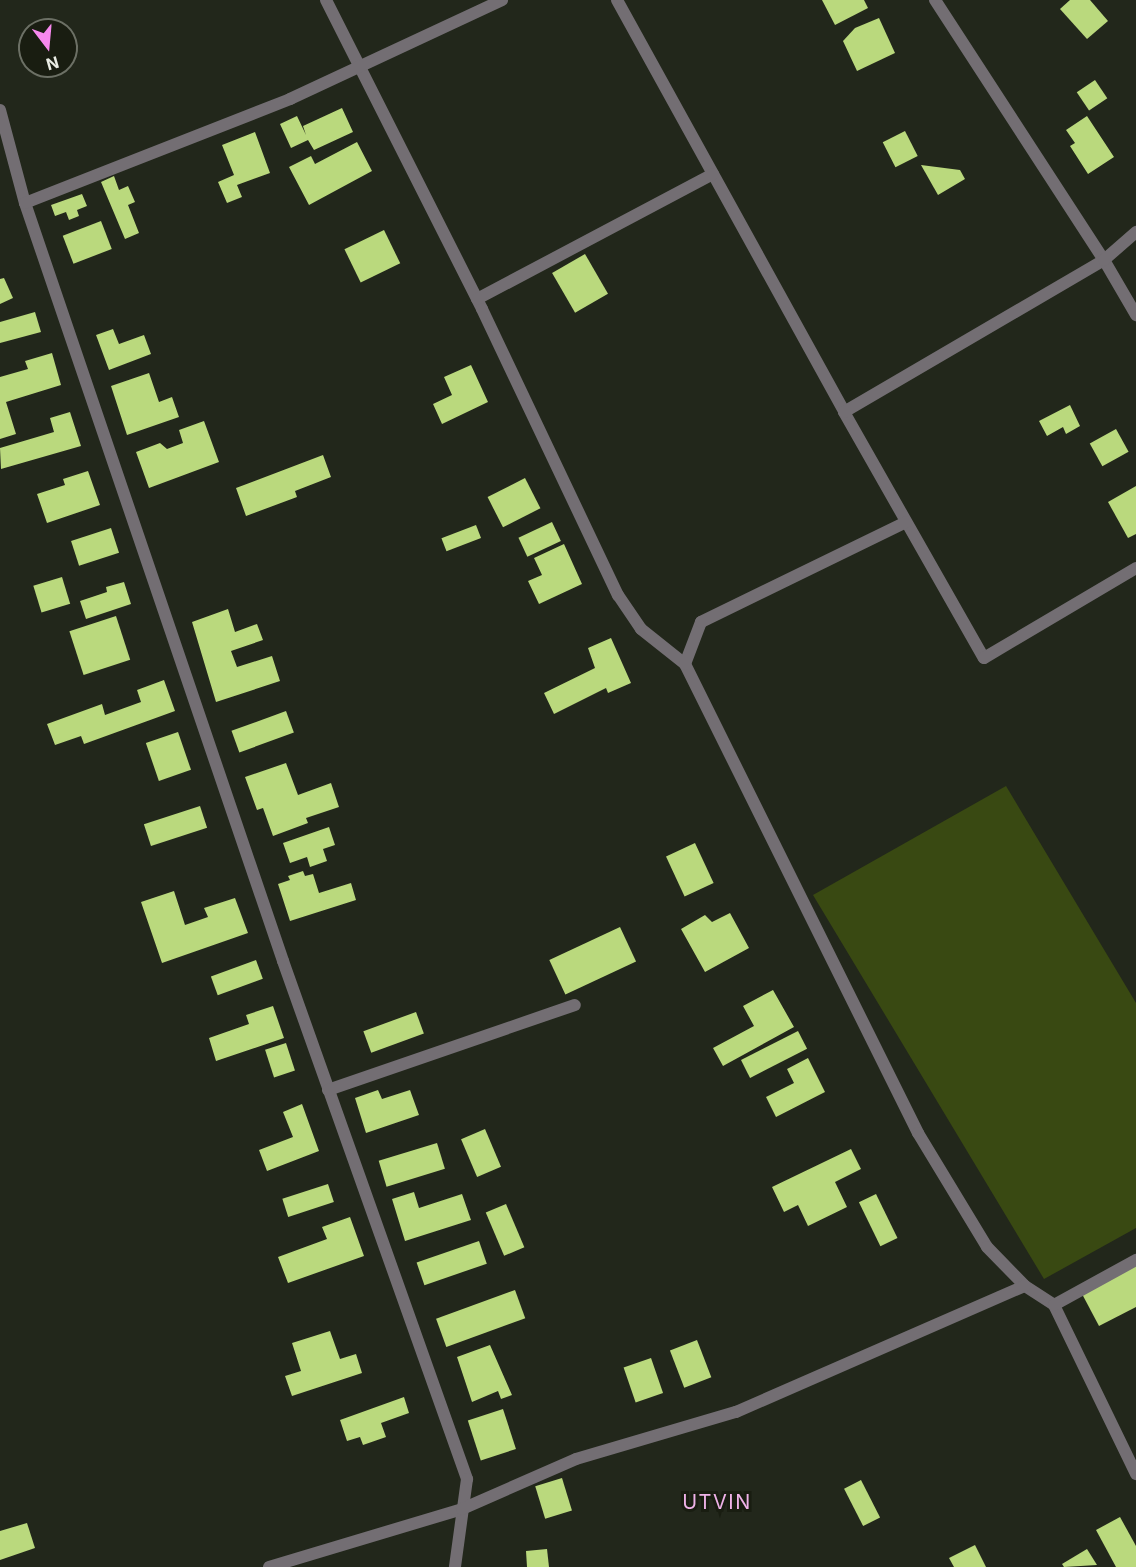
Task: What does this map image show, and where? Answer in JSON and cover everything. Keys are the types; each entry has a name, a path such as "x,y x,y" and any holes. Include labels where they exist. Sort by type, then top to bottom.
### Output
{"street":[{"path":"326,0 477,299 618,595 641,629 685,664 918,1133 987,1247 1024,1286 1054,1305 1136,1474"},
{"path":"25,203 290,99 502,0"},
{"path":"617,0 844,412 984,658 1136,568"},
{"path":"934,0 1104,260 1136,315"},
{"path":"0,110 25,203 328,1090 467,1479 455,1567"},
{"path":"477,299 713,174"},
{"path":"844,412 1104,260 1136,232"},
{"path":"685,664 702,622 906,522"},
{"path":"328,1090 575,1005"},
{"path":"1054,1305 1136,1260"},
{"path":"269,1567 462,1509 576,1460 736,1412 1024,1286"}],"green space":[{"path":"1006,786 1136,1003 1136,1228 1044,1279 813,895"}],"building":[{"path":"822,0 864,0 868,8 835,25"},
{"path":"1070,0 1090,0 1108,21 1087,39 1060,9"},
{"path":"879,18 895,53 857,71 843,41 855,28"},
{"path":"1095,80 1107,98 1089,111 1077,92"},
{"path":"342,108 353,132 314,150 308,140 291,148 280,124 297,116 306,135 303,126"},
{"path":"1087,116 1114,157 1088,174 1070,146 1075,143 1066,130"},
{"path":"905,131 918,156 895,167 883,142"},
{"path":"255,132 270,173 237,185 242,197 227,203 218,182 234,175 222,145"},
{"path":"357,142 372,171 309,205 289,167 311,156 315,164"},
{"path":"921,165 960,170 965,179 938,195"},
{"path":"114,176 119,190 128,186 135,202 128,205 139,233 125,239 101,182"},
{"path":"82,194 87,206 77,210 79,216 69,220 66,212 55,216 51,205"},
{"path":"101,221 112,249 73,264 63,236"},
{"path":"384,230 400,263 361,283 344,249"},
{"path":"585,254 608,294 575,313 552,273"},
{"path":"4,278 13,298 0,304 0,279"},
{"path":"35,312 41,332 0,343 0,322"},
{"path":"113,329 119,344 144,335 151,354 109,370 96,335"},
{"path":"52,353 61,385 6,402 16,434 0,439 0,377 28,369 25,361"},
{"path":"471,365 488,402 442,424 433,404 452,395 444,377"},
{"path":"149,373 159,402 172,397 179,417 127,435 111,386"},
{"path":"1070,405 1080,426 1066,434 1063,427 1047,436 1039,421"},
{"path":"70,412 81,446 1,469 0,448 54,432 50,418"},
{"path":"204,421 219,462 149,488 136,452 160,443 167,449 183,443 179,430"},
{"path":"1116,429 1129,452 1102,466 1090,444"},
{"path":"323,455 331,477 295,491 297,497 246,516 236,488"},
{"path":"88,471 100,505 47,523 37,494 65,485 63,479"},
{"path":"525,478 540,508 503,527 488,497"},
{"path":"1136,486 1136,534 1128,538 1108,502"},
{"path":"552,522 561,541 527,557 518,538"},
{"path":"476,525 481,538 446,551 441,538"},
{"path":"111,528 119,553 79,566 71,541"},
{"path":"564,544 582,584 539,604 528,581 542,575 534,558"},
{"path":"62,577 70,604 41,613 33,586"},
{"path":"124,582 131,604 86,619 80,601 107,592 106,587"},
{"path":"228,609 235,632 257,624 263,640 231,651 237,667 272,656 280,681 216,702 192,622"},
{"path":"116,616 130,660 84,675 69,631"},
{"path":"611,638 631,683 608,693 606,688 554,714 544,693 595,668 588,648"},
{"path":"164,680 175,711 84,744 81,736 55,745 47,724 102,704 105,715 141,702 137,690"},
{"path":"286,711 294,733 239,752 231,731"},
{"path":"178,732 191,770 159,781 146,743"},
{"path":"286,763 298,795 331,783 339,807 306,818 308,823 273,836 263,808 257,810 245,777"},
{"path":"200,806 207,828 151,846 144,824"},
{"path":"329,827 335,845 323,849 327,861 310,867 307,857 290,863 283,843"},
{"path":"695,843 714,883 685,896 666,857"},
{"path":"303,871 305,876 313,874 319,893 351,883 356,900 290,921 278,884 290,880 288,876"},
{"path":"174,891 185,925 208,917 204,908 235,898 248,933 162,963 141,902"},
{"path":"730,913 749,948 705,972 681,929 705,915 712,922"},
{"path":"620,927 636,961 565,994 549,960"},
{"path":"256,960 263,979 218,995 211,976"},
{"path":"773,990 794,1027 723,1066 713,1048 754,1026 743,1006"},
{"path":"273,1006 284,1038 216,1061 209,1038 249,1024 246,1015"},
{"path":"416,1012 424,1034 371,1053 363,1031"},
{"path":"798,1031 807,1049 750,1078 741,1060"},
{"path":"286,1043 295,1071 274,1077 265,1050"},
{"path":"808,1058 825,1092 776,1117 766,1097 794,1083 787,1069"},
{"path":"378,1090 382,1099 410,1090 419,1115 366,1133 355,1098"},
{"path":"302,1104 319,1151 267,1171 259,1150 293,1137 283,1112"},
{"path":"485,1129 501,1167 477,1177 461,1139"},
{"path":"437,1143 445,1169 387,1187 379,1161"},
{"path":"851,1149 861,1169 835,1182 847,1207 808,1226 798,1205 784,1212 772,1187"},
{"path":"328,1184 334,1202 288,1217 282,1199"},
{"path":"414,1192 419,1208 462,1194 471,1220 405,1241 392,1199"},
{"path":"876,1194 897,1238 880,1246 859,1202"},
{"path":"506,1204 524,1247 504,1256 486,1213"},
{"path":"350,1217 364,1256 288,1283 278,1257 327,1239 322,1227"},
{"path":"479,1241 487,1264 424,1285 417,1262"},
{"path":"1136,1263 1136,1307 1099,1326 1081,1292"},
{"path":"515,1290 525,1318 446,1347 436,1319"},
{"path":"330,1331 340,1359 356,1354 362,1373 292,1396 285,1376 301,1371 292,1343"},
{"path":"697,1340 711,1377 684,1388 670,1350"},
{"path":"490,1345 512,1395 501,1399 498,1391 472,1402 457,1357"},
{"path":"651,1358 663,1393 636,1402 624,1367"},
{"path":"404,1397 409,1413 381,1423 386,1437 363,1445 360,1437 347,1441 340,1420"},
{"path":"503,1409 516,1449 481,1460 468,1420"},
{"path":"562,1478 572,1511 545,1519 535,1486"},
{"path":"861,1480 880,1517 863,1526 844,1489"},
{"path":"1120,1517 1136,1546 1136,1567 1116,1567 1096,1530"},
{"path":"27,1523 35,1548 0,1560 0,1531"},
{"path":"975,1545 986,1567 954,1567 949,1558"},
{"path":"547,1549 549,1567 527,1567 526,1551"},
{"path":"1087,1549 1097,1565 1064,1567 1062,1564"}],"district":[{"name":"UTVIN","path":"717,1502"}]}
